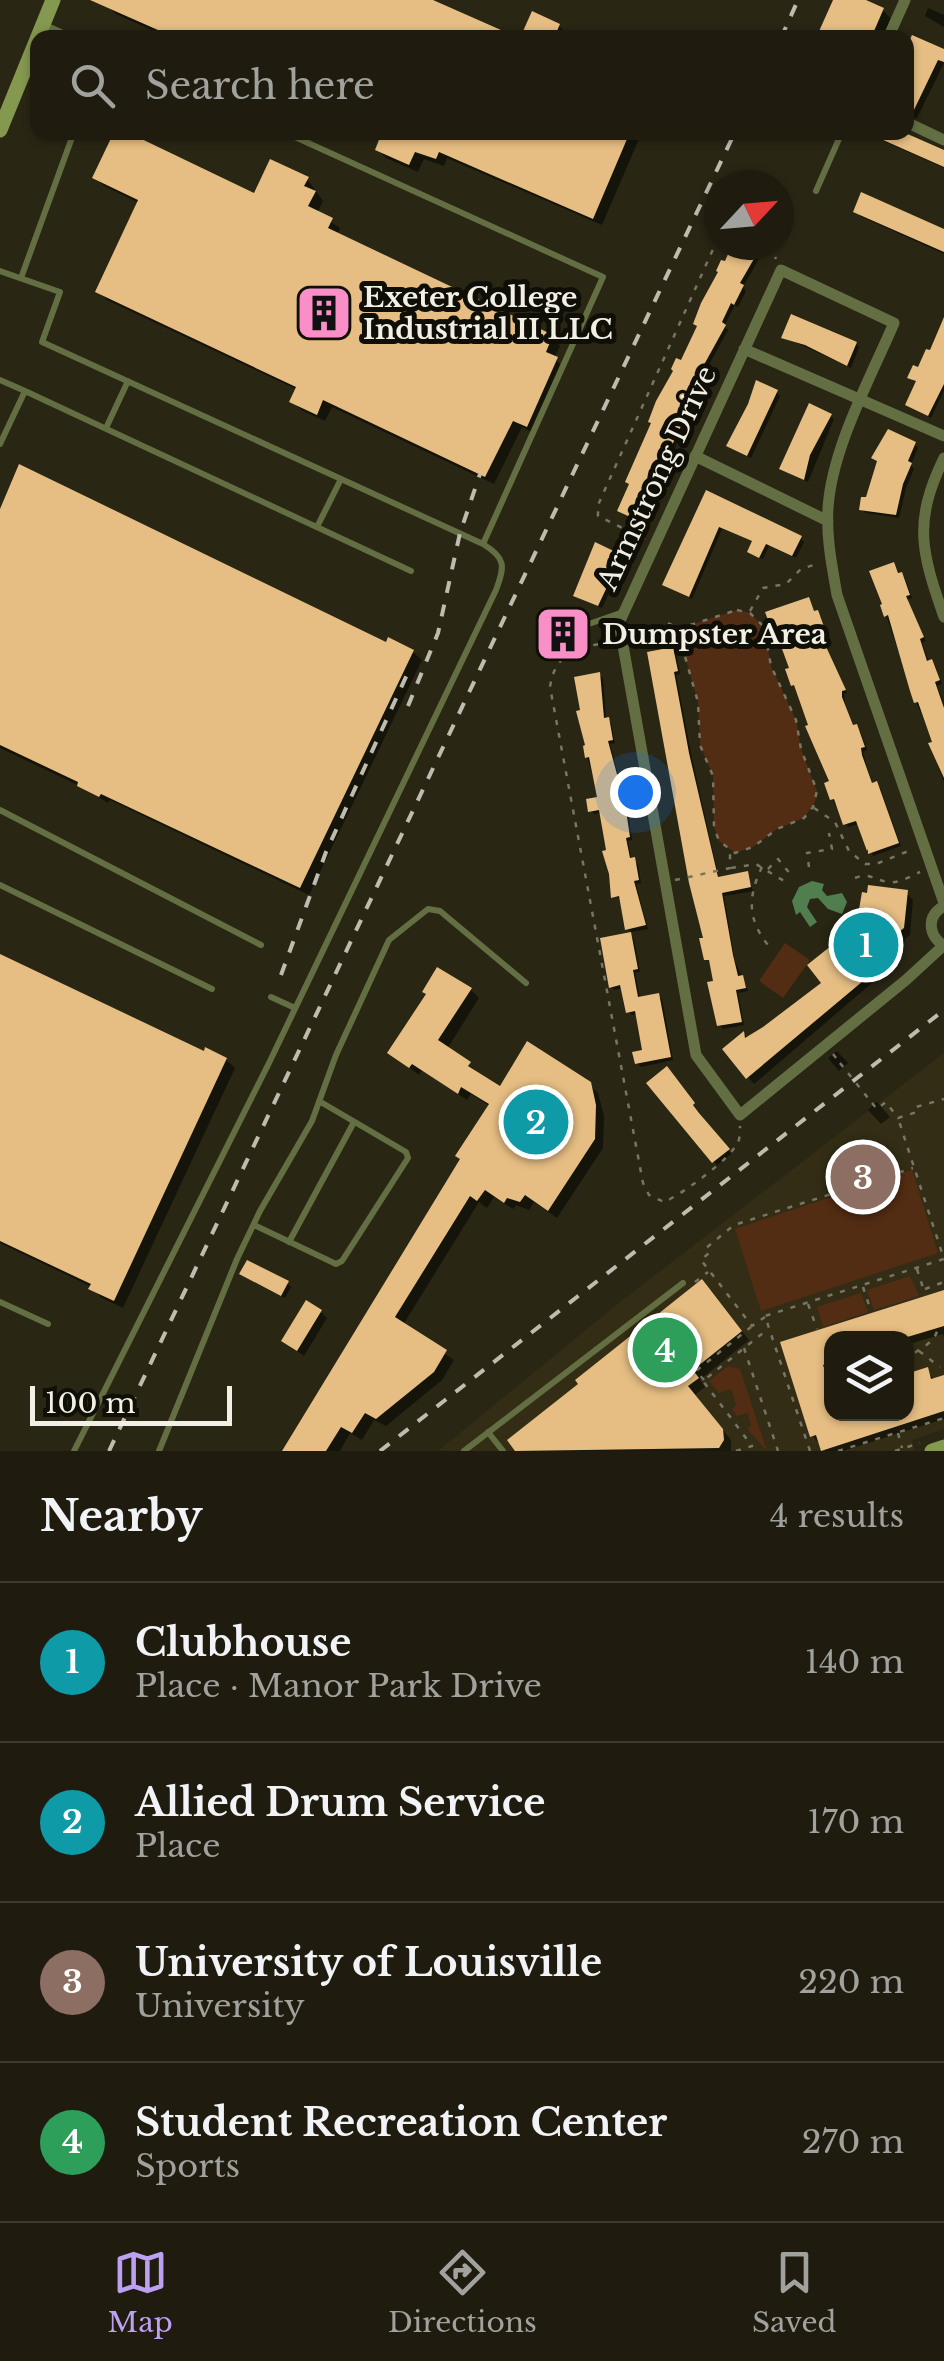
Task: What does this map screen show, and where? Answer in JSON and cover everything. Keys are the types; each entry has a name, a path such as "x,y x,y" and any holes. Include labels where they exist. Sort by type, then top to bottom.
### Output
{"main road":[{"path":"40,30 52,0"},
{"path":"0,130 30,54"},
{"path":"932,1451 944,1447"}],"street":[{"path":"891,30 904,0"},
{"path":"914,126 944,140"},
{"path":"740,1114 943,946 930,925 932,916 944,905 837,594 831,560 828,521 833,474 894,323 781,270"},
{"name":"Armstrong Drive","path":"740,1114 696,1056 618,622 781,270"},
{"path":"744,349 944,436"},
{"path":"695,456 828,521"},
{"path":"944,458 923,513 923,546 944,616"}],"lane":[{"path":"42,24 56,30"},
{"path":"20,278 71,140"},
{"path":"301,140 603,278 483,544"},
{"path":"816,191 838,140"},
{"path":"0,271 60,292 42,342 483,544 497,552 502,567 496,590 295,1008 74,1451"},
{"path":"0,380 411,571"},
{"path":"106,428 128,381"},
{"path":"0,444 26,391"},
{"path":"317,528 342,479"},
{"path":"570,631 624,611"},
{"path":"0,810 261,945"},
{"path":"0,885 212,990"},
{"path":"159,1451 237,1259 312,1121 336,1055 390,940 428,910 440,911 526,983"},
{"path":"271,997 295,1008"},
{"path":"254,1226 336,1264 408,1158 406,1152 318,1102"},
{"path":"289,1242 354,1122"},
{"path":"464,1451 686,1285"},
{"path":"0,1302 48,1324"},
{"path":"488,1432 502,1451"}],"path":[{"path":"654,544 605,521 598,516 598,505 708,260"},
{"path":"777,260 781,270"},
{"path":"750,612 763,588 786,584 801,569 831,560"},
{"path":"737,610 750,612 764,627 771,666 796,720 801,749 816,791 813,807 804,818 777,829 753,848 735,853 718,841 714,827 712,776 700,744 698,702 682,646 685,632 705,619 737,610"},
{"path":"685,632 666,622 646,634 578,647 566,653 552,672 550,686 643,1184 650,1194 664,1202 679,1196 732,1150 739,1140 740,1114"},
{"path":"813,807 835,822 849,851 865,864 876,864 924,845"},
{"path":"829,833 831,857"},
{"path":"730,850 730,868"},
{"path":"809,867 807,853 832,850"},
{"path":"767,870 778,859 790,875"},
{"path":"665,882 730,868 762,867 784,880"},
{"path":"762,867 756,878 751,909 754,924 768,945"},
{"path":"855,878 863,875 896,882 931,868"},
{"path":"750,880 756,878"},
{"path":"756,1451 696,1371 765,1316 944,1259 898,1118 886,1102 877,1109 840,1064"},
{"path":"898,1118 944,1098"},
{"path":"752,1326 701,1260 710,1253 706,1248 734,1225 914,1167"},
{"path":"916,1268 924,1292 944,1283"},
{"path":"686,1285 709,1271"},
{"path":"862,1285 871,1311"},
{"path":"808,1303 817,1329"},
{"path":"765,1316 810,1451"},
{"path":"704,1380 769,1328"},
{"path":"914,1354 932,1342 938,1328"},
{"path":"726,1347 734,1356"},
{"path":"744,1348 778,1451"},
{"path":"918,1350 940,1367"},
{"path":"711,1359 719,1368"},
{"path":"838,1451 907,1426 944,1418"},
{"path":"898,1432 902,1448"},
{"path":"736,1451 752,1446"}],"shaded area":[{"path":"737,610 750,613 764,627 771,666 796,720 801,749 817,791 804,818 735,853 719,841 714,827 713,776 700,745 698,702 682,646 690,625"},
{"path":"812,881 824,884 822,890 827,896 842,893 847,902 842,914 828,909 818,898 810,899 807,907 817,922 810,927 800,912 796,915 792,901 799,887"},
{"path":"785,943 810,960 783,998 759,981"},
{"path":"944,1053 944,1429 912,1440 915,1451 438,1451 620,1302"},
{"path":"912,1170 938,1253 761,1311 735,1229"},
{"path":"910,1276 919,1296 874,1310 867,1290"},
{"path":"861,1293 868,1312 823,1327 817,1307"},
{"path":"728,1366 740,1369 767,1451 747,1429 751,1425 748,1413 737,1416 732,1409 736,1405 731,1389 719,1393 709,1381"}],"building":[{"path":"90,0 433,0 501,30 158,30"},
{"path":"833,0 866,0 884,8 874,30 820,30"},
{"path":"532,11 560,24 557,30 524,30"},
{"path":"914,36 944,49 944,62 938,60 914,110"},
{"path":"914,137 944,150 944,167 883,140 914,140"},
{"name":"Exeter College Industrial II LLC","path":"110,140 144,140 254,193 270,159 309,177 304,186 316,191 308,206 333,218 328,228 553,335 546,352 558,357 527,427 513,421 485,477 323,400 317,415 289,402 296,387 95,292 138,200 92,178"},
{"path":"379,140 627,140 593,219 439,152 436,159 415,152 409,165 375,150"},
{"path":"861,192 944,229 944,252 853,212"},
{"path":"721,260 753,260 740,283 744,285 734,305 731,303 722,322 726,325 695,381 700,383 677,422 682,424 637,520 617,511 629,484 625,482 651,423 648,422 656,401 676,358 681,360 697,326 693,324 701,303"},
{"path":"791,314 857,342 847,366 781,338"},
{"path":"944,317 944,384 928,416 905,405 916,381 907,378 913,365 918,367 926,349 930,350"},
{"path":"756,380 778,390 747,456 726,446"},
{"path":"809,403 832,414 810,455 804,480 779,469"},
{"path":"888,429 916,442 896,515 859,510 877,461 871,458"},
{"path":"19,464 386,642 388,637 414,650 300,888 101,794 99,797 77,786 78,782 0,745 0,509"},
{"path":"706,490 802,536 792,556 766,544 759,558 747,552 752,541 719,527 689,597 662,585"},
{"path":"595,542 622,555 598,606 573,596"},
{"path":"894,562 898,573 902,572 910,595 906,596 924,637 920,639 927,661 932,659 940,680 935,682 944,708 944,778 928,743 932,742 918,702 914,703 888,615 884,617 869,571"},
{"path":"809,597 814,611 818,610 826,632 822,634 823,640 846,690 842,697 853,725 857,724 872,783 877,781 899,843 868,854 856,821 843,825 834,799 830,800 824,783 829,781 805,726 808,725 785,669 789,668 774,627 771,628 765,612"},
{"path":"673,647 689,753 718,877 748,871 751,887 722,893 738,976 743,975 746,988 736,990 742,1022 717,1026 707,982 713,981 699,938 703,938 689,883 647,652"},
{"path":"600,672 604,718 609,717 613,740 608,741 625,804 630,837 626,838 630,858 635,857 639,880 634,881 646,925 625,930 619,896 611,898 599,810 588,812 586,799 597,797 576,711 580,710 574,677"},
{"path":"868,885 908,890 898,947 746,1079 722,1049 744,1031 745,1038 763,1027 821,983 807,965 841,938 844,942 855,933 862,892 867,893"},
{"path":"631,932 638,997 659,993 671,1057 635,1064 632,1052 642,1050 635,1011 626,1013 620,985 609,988 600,938"},
{"path":"0,954 204,1051 205,1047 227,1058 114,1301 88,1289 91,1284 0,1241"},
{"path":"437,967 472,988 438,1040 471,1062 468,1066 500,1086 527,1041 591,1082 596,1105 595,1139 548,1211 525,1195 520,1202 507,1198 504,1203 485,1190 477,1201 470,1196 395,1317 447,1350 434,1372 376,1419 365,1413 352,1433 341,1427 326,1451 282,1451 460,1159 455,1156 489,1104 461,1087 458,1094 387,1053 426,994 422,992"},
{"path":"667,1066 730,1149 712,1163 646,1083"},
{"path":"247,1260 289,1281 281,1296 239,1274"},
{"path":"702,1279 742,1331 693,1370 699,1378 688,1386 723,1429 724,1440 719,1448 515,1451 507,1440"},
{"path":"944,1290 944,1326 914,1335 914,1331 824,1331 824,1421 913,1421 821,1451 816,1435 810,1437 780,1342"},
{"path":"306,1300 322,1310 297,1351 281,1341"},
{"path":"928,1367 931,1379 944,1375 944,1411 914,1421 914,1371"}],"railway":[{"path":"785,30 798,0"},
{"path":"109,1451 731,140"},
{"path":"408,706 438,633 460,533 480,474"},
{"path":"281,975 326,852 410,668"},
{"path":"380,1451 944,1010"}],"place":[{"name":"Exeter College Industrial II LLC","path":"324,313"},
{"name":"Dumpster Area","path":"563,634"},
{"name":"Clubhouse","path":"866,945"},
{"name":"Allied Drum Service","path":"536,1122"},
{"name":"University of Louisville","path":"863,1177"},
{"name":"Student Recreation Center","path":"665,1350"}]}
